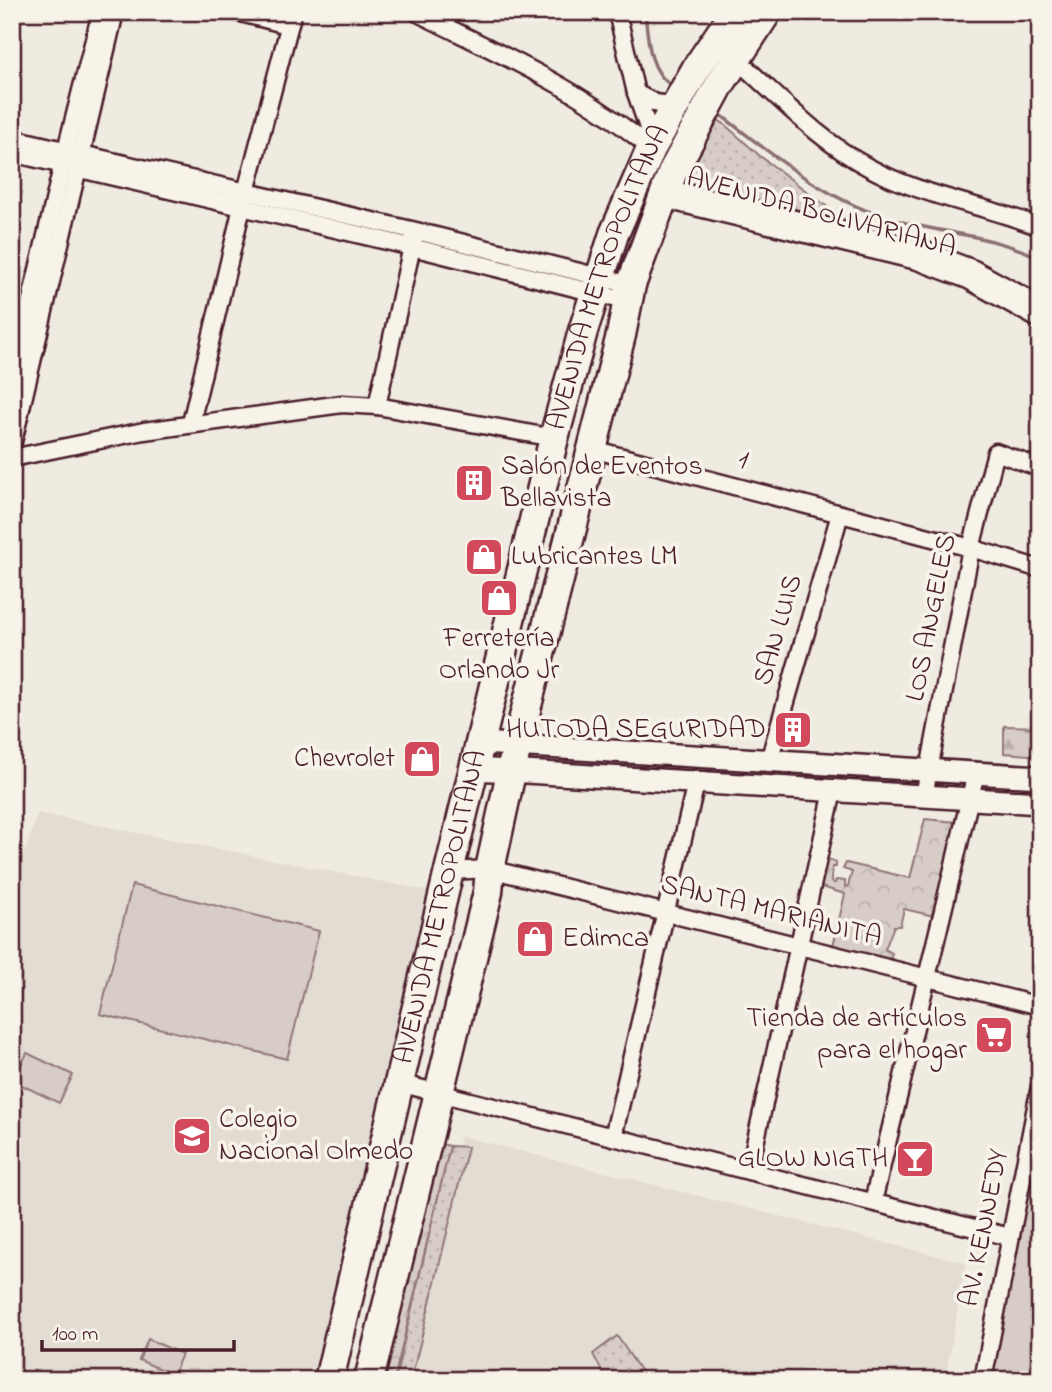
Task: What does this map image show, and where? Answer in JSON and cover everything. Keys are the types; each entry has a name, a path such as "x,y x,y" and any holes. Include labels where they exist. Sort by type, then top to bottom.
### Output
{"highway":[{"name":"AVENIDA METROPOLITANA","path":"369,1380 488,892 490,869 514,758 621,335 629,293 664,194 696,69 735,12"},
{"path":"685,107 720,84 767,12"},
{"name":"AVENIDA METROPOLITANA","path":"329,1380 554,438 597,284 614,234 653,147 685,107"}],"street":[{"path":"71,159 101,12"},
{"path":"12,381 71,159 115,12"},
{"path":"191,424 290,18 237,12"},
{"path":"416,12 569,91 653,147"},
{"path":"617,12 636,93 653,147"},
{"path":"736,59 825,139 870,169 912,186 1040,227"},
{"path":"636,93 655,103 685,107"},
{"path":"12,138 71,159 414,239 629,293"},
{"path":"12,153 71,159"},
{"name":"AVENIDA BOLIVARIANA","path":"664,194 924,250 974,269 1040,305"},
{"name":"AVENIDA BOLIVARIANA","path":"664,194 917,261 968,280 1040,320"},
{"path":"376,406 414,239"},
{"path":"12,446 25,330"},
{"path":"12,458 191,424 331,405 376,406 554,438"},
{"name":"1","path":"592,449 971,548 1040,569"},
{"name":"LOS ANGELES","path":"923,796 971,548 996,452 1040,468"},
{"name":"SAN LUIS","path":"769,761 839,513"},
{"path":"478,756 769,761 1040,777"},
{"path":"514,758 696,783 1040,803"},
{"path":"873,1202 976,773"},
{"path":"613,1137 696,783"},
{"path":"749,1171 797,945 834,791"},
{"name":"SANTA MARIANITA","path":"449,871 490,869 1040,1006"},
{"path":"399,1083 1010,1237"},
{"name":"AV. KENNEDY","path":"983,1380 1040,1086"}],"shaded area":[{"name":"Colegio Nacional Olmedo","path":"38,813 429,891 314,1380 12,1380 12,889"},
{"path":"460,1136 966,1263 945,1380 402,1380"}],"green space":[{"path":"712,117 723,123 760,156 858,230 684,183"},
{"path":"1004,726 1040,727 1040,756 1004,753"},
{"path":"568,758 914,778 916,783 914,785 567,765 565,763"},
{"path":"925,819 956,822 934,916 904,909 900,926 894,926 885,949 892,953 889,965 832,950 845,894 818,886 823,857 836,862 836,867 832,867 831,882 845,881 845,887 848,886 852,872 843,869 846,863 910,878"},
{"path":"132,885 319,931 287,1059 100,1014"},
{"path":"27,1053 73,1075 59,1103 13,1081"},
{"path":"1040,1113 1040,1380 987,1380"},
{"path":"436,1143 450,1146 394,1380 378,1380"},
{"path":"450,1146 468,1147 411,1380 395,1380"},
{"path":"617,1336 642,1373 642,1380 602,1380 605,1377 593,1354"},
{"path":"148,1339 182,1354 173,1375 139,1360"}],"waterway":[{"path":"645,12 654,63 664,80 672,86"},
{"path":"718,113 780,161 846,202 895,220 1004,244 1040,258"}],"place":[{"name":"Salón de Eventos Bellavista","path":"474,483"},
{"name":"Lubricantes LM","path":"484,557"},
{"name":"Ferretería Orlando Jr","path":"499,598"},
{"name":"HUTODA SEGURIDAD","path":"793,730"},
{"name":"Chevrolet","path":"422,759"},
{"name":"Edimca","path":"535,939"},
{"name":"Tienda de artículos para el hogar","path":"994,1035"},
{"name":"Colegio Nacional Olmedo","path":"192,1136"},
{"name":"GLOW NIGTH","path":"915,1159"}]}
